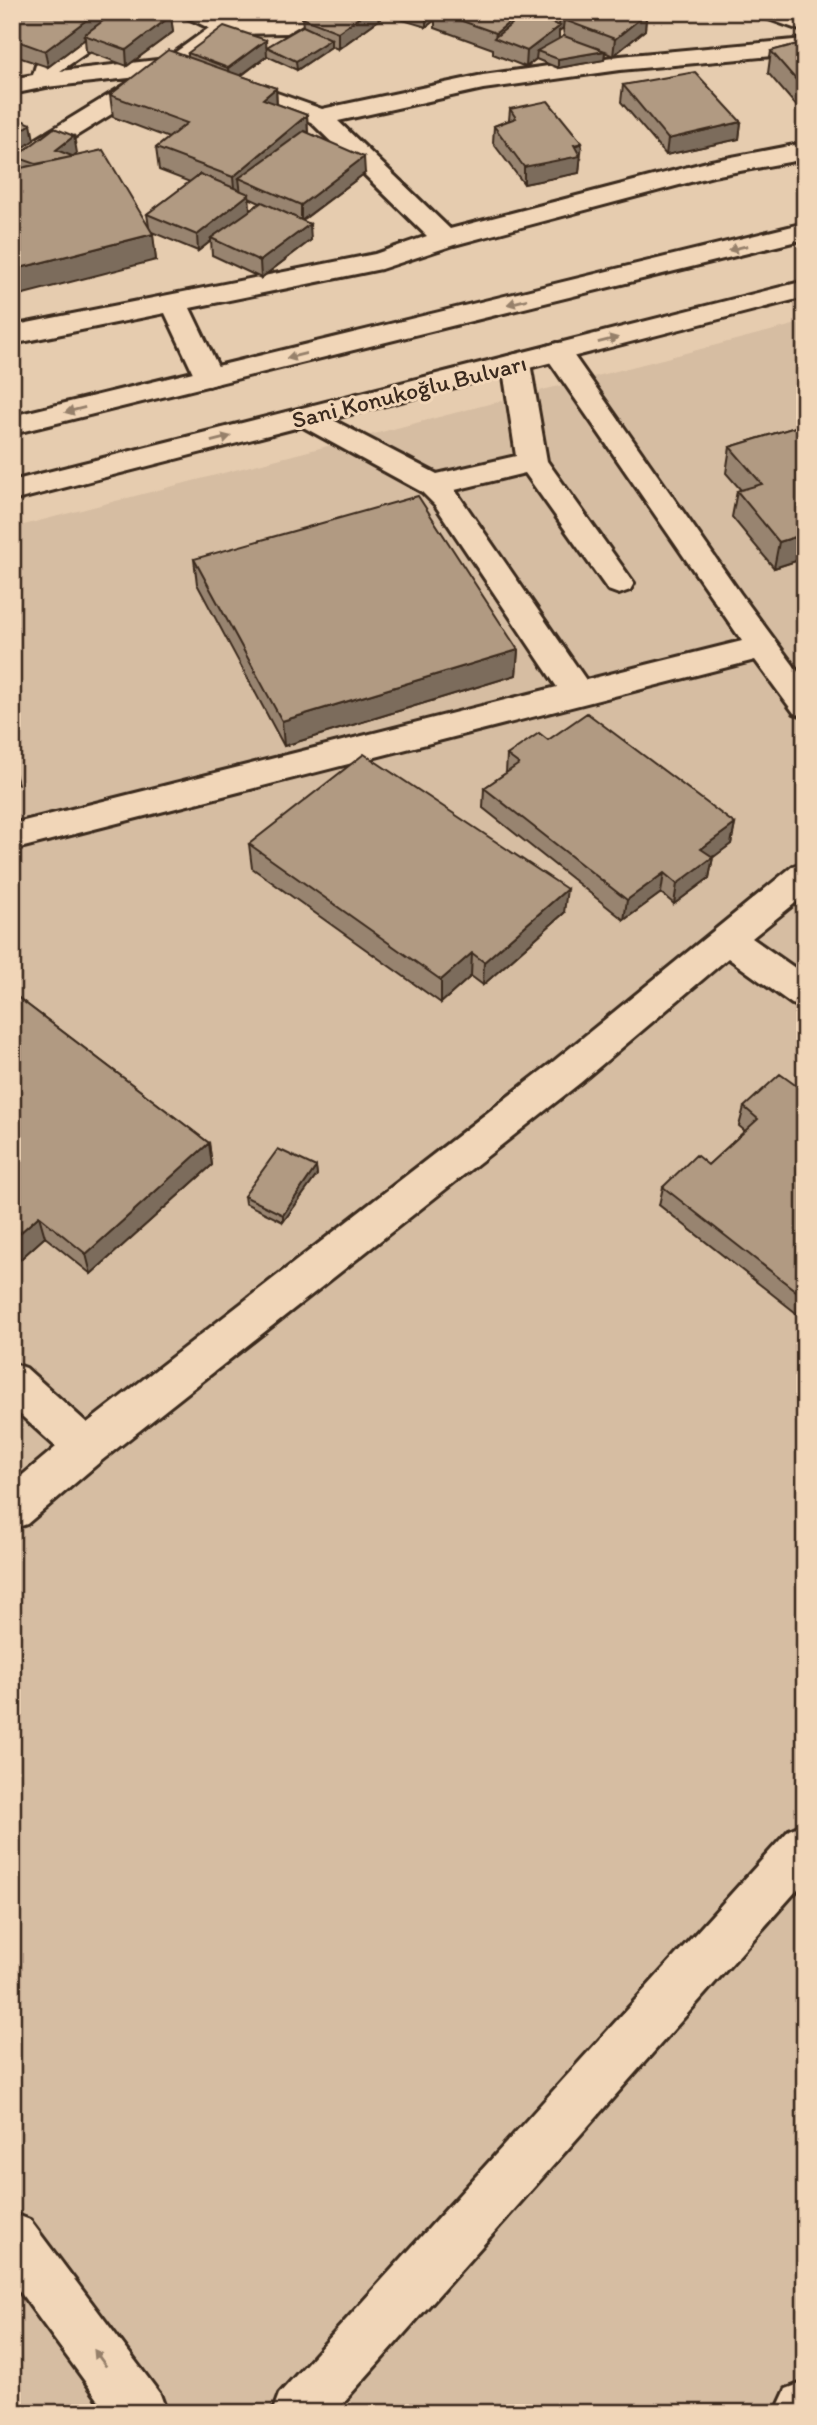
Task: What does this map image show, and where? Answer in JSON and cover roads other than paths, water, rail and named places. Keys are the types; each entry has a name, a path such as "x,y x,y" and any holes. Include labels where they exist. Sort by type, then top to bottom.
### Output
{"main road":[{"path":"46,75 134,12"},
{"path":"194,12 226,27 278,29 306,12"},
{"path":"771,12 805,25"},
{"path":"12,165 174,65 226,27"},
{"path":"320,117 483,82 620,63 805,46"},
{"path":"582,48 620,63"},
{"path":"12,60 46,75"},
{"path":"12,87 46,75 174,65 320,117 445,239"},
{"path":"12,335 381,261 445,239 711,169 805,150"},
{"path":"20,423 805,231"},
{"name":"Sani Konukoğlu Bulvarı","path":"12,491 805,289"},
{"path":"174,303 209,377"},
{"path":"557,352 805,705"},
{"path":"516,363 532,462 619,583"},
{"path":"306,417 433,485 446,498 578,694"},
{"path":"12,500 184,449"},
{"path":"433,485 532,462"},
{"path":"12,836 762,647"},
{"path":"12,1510 86,1448 567,1072 805,875"},
{"path":"727,939 805,994"},
{"path":"12,1381 86,1448"},
{"path":"298,2413 805,1846"},
{"path":"12,2238 141,2413"},
{"path":"801,2413 805,2408"}]}
